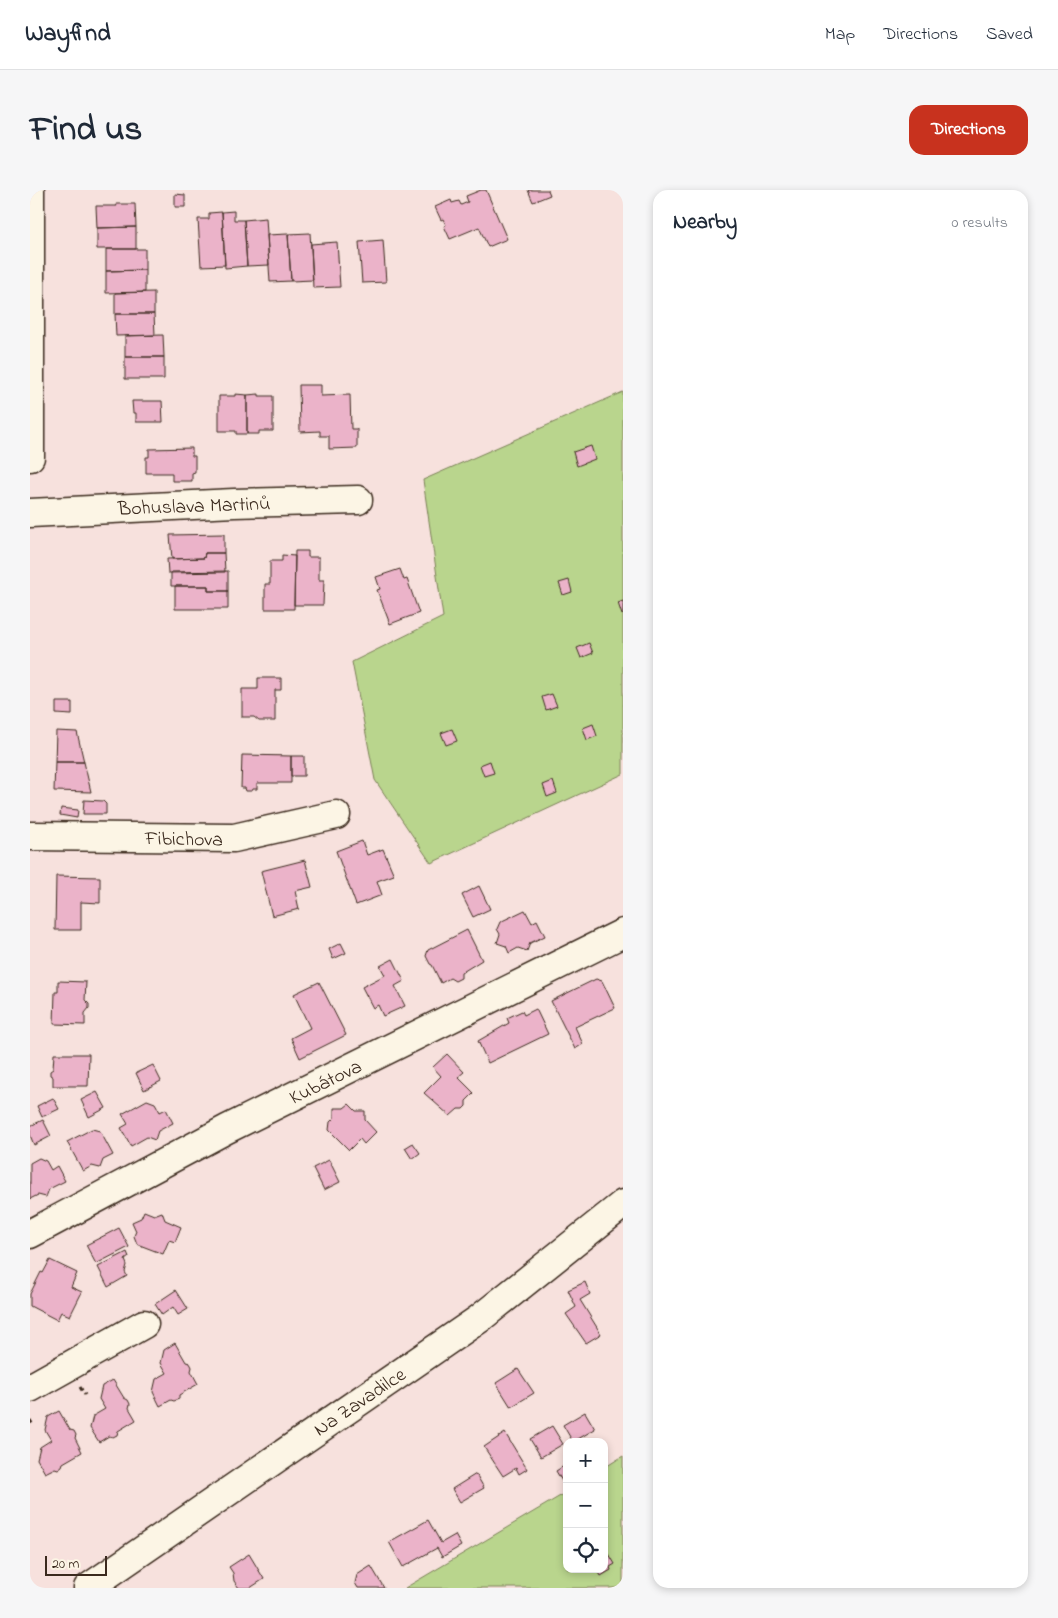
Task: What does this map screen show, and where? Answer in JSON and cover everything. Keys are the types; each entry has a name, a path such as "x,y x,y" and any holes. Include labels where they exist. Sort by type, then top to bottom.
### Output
{"street":[{"path":"30,190 30,456"},
{"name":"Bohuslava Martinů","path":"30,513 224,503 358,500"},
{"path":"30,502 30,527"},
{"name":"Fibichova","path":"30,836 234,838 336,816"},
{"name":"Kubátova","path":"30,1234 227,1129 623,933"},
{"name":"Na Zavadilce","path":"88,1588 479,1319 623,1204"},
{"path":"30,1388 144,1324"}],"path":[{"path":"30,1420 34,1427"}],"green space":[{"path":"623,392 623,774 431,863 375,780 352,662 443,617 423,480"},
{"path":"623,1456 623,1588 405,1588 563,1494 563,1573 608,1573 608,1465"}],"building":[{"path":"486,190 507,239 488,247 479,227 450,239 444,226 446,225 443,219 441,220 435,207 451,200 452,203 459,201 461,205 468,202 466,196"},
{"path":"528,190 548,190 550,195 533,202"},
{"path":"175,194 185,195 185,207 175,207"},
{"path":"116,204 135,204 136,227 97,228 96,206 117,206"},
{"path":"234,211 234,220 244,220 247,266 225,268 222,212"},
{"path":"222,212 225,265 201,266 198,219 209,219 209,213"},
{"path":"266,218 269,265 247,266 244,220"},
{"path":"136,227 136,249 97,249 97,228"},
{"path":"310,233 313,280 291,281 288,234"},
{"path":"288,234 291,281 270,282 267,235"},
{"path":"383,240 386,282 362,283 359,242"},
{"path":"337,242 340,287 313,288 311,244"},
{"path":"106,249 145,249 145,270 106,271"},
{"path":"145,270 145,292 106,293 106,271"},
{"path":"154,292 154,314 115,314 115,293"},
{"path":"115,314 154,314 155,335 116,336"},
{"path":"163,335 164,357 125,357 125,336"},
{"path":"125,357 164,357 164,379 125,379"},
{"path":"299,385 321,385 321,396 350,395 351,429 357,429 357,448 329,449 329,436 320,436 320,431 300,432"},
{"path":"235,394 247,395 247,434 236,434 236,431 219,431 219,396 235,396"},
{"path":"259,394 259,396 273,396 273,431 259,431 259,434 247,434 247,395"},
{"path":"132,401 162,401 163,422 136,422 136,413 133,413"},
{"path":"591,446 595,459 577,466 573,452"},
{"path":"192,448 192,456 195,456 195,472 192,473 192,481 172,481 172,473 146,473 146,457 149,457 149,449"},
{"path":"224,534 224,553 205,553 204,558 172,559 170,535"},
{"path":"295,551 308,551 308,557 319,557 319,580 324,580 323,605 294,605"},
{"path":"205,553 224,553 225,572 168,573 167,559 204,558"},
{"path":"282,555 295,556 294,609 265,609 265,584 270,584 270,561 282,561"},
{"path":"400,569 404,580 407,579 419,613 390,624 377,590 380,589 376,577"},
{"path":"228,571 228,591 208,591 208,586 171,586 171,572"},
{"path":"569,580 572,592 563,595 559,583"},
{"path":"175,586 208,586 208,591 228,591 228,609 175,609"},
{"path":"623,601 623,614 622,615 618,603"},
{"path":"589,643 593,653 581,658 577,648"},
{"path":"258,678 281,678 281,690 275,690 275,721 259,721 254,717 242,717 242,689 258,689"},
{"path":"552,694 557,706 546,710 542,697"},
{"path":"56,702 72,702 72,715 56,714"},
{"path":"593,724 597,736 587,740 583,728"},
{"path":"452,729 457,741 446,745 441,733"},
{"path":"56,731 77,732 84,762 55,762"},
{"path":"242,755 291,756 291,783 257,783 257,789 246,791 245,788 241,788"},
{"path":"291,756 304,756 304,776 291,776"},
{"path":"490,761 494,773 484,776 480,765"},
{"path":"55,762 84,762 91,792 54,791"},
{"path":"553,781 557,793 547,797 543,785"},
{"path":"84,800 103,801 106,804 106,814 83,814"},
{"path":"61,808 78,810 77,818 60,815"},
{"path":"362,841 367,855 383,849 394,875 377,881 382,895 356,905 336,851"},
{"path":"305,860 312,887 295,891 299,909 272,916 261,871"},
{"path":"56,876 100,877 100,903 81,902 81,930 55,930"},
{"path":"479,886 490,909 473,917 462,895"},
{"path":"525,910 532,923 537,920 545,936 530,943 527,951 518,948 509,953 506,946 497,943 500,934 497,929 500,922"},
{"path":"467,930 482,960 461,973 461,978 455,981 450,978 441,983 426,956 428,950"},
{"path":"341,943 346,953 333,959 329,949"},
{"path":"393,959 404,981 395,986 405,1006 383,1016 378,1005 373,1008 362,987 385,975 380,966"},
{"path":"596,979 602,981 615,1008 575,1027 583,1044 575,1049 551,1001"},
{"path":"58,981 86,982 85,1000 89,1004 89,1008 85,1013 85,1025 54,1024 55,992 58,992"},
{"path":"319,982 346,1035 300,1058 291,1038 310,1028 294,994"},
{"path":"536,1009 548,1034 488,1063 478,1041 509,1023 507,1018 522,1011 524,1015"},
{"path":"54,1054 89,1054 88,1086 53,1086 53,1077 50,1075 50,1071 53,1069"},
{"path":"447,1054 464,1072 458,1077 474,1093 466,1101 466,1106 463,1109 458,1109 450,1116 424,1093 441,1076 433,1067"},
{"path":"153,1065 161,1081 144,1090 136,1073"},
{"path":"97,1092 106,1108 89,1117 81,1100"},
{"path":"53,1098 59,1109 42,1117 37,1106"},
{"path":"147,1100 155,1103 160,1112 166,1109 173,1123 158,1131 155,1140 147,1137 131,1146 121,1128 128,1124 122,1114"},
{"path":"349,1104 356,1111 365,1111 365,1120 376,1132 364,1144 360,1139 349,1150 329,1130 330,1122 334,1118 334,1108 344,1108"},
{"path":"43,1120 51,1136 34,1145 30,1135 30,1126"},
{"path":"92,1129 100,1131 113,1155 103,1160 100,1168 92,1166 83,1171 67,1142"},
{"path":"413,1143 420,1153 412,1159 405,1148"},
{"path":"39,1158 46,1161 51,1170 57,1166 65,1181 49,1189 46,1197 38,1195 30,1199 30,1163"},
{"path":"329,1160 340,1182 324,1190 313,1168"},
{"path":"144,1211 154,1215 162,1212 165,1220 181,1227 175,1242 169,1240 163,1254 137,1244 134,1236 136,1231 132,1222 141,1218"},
{"path":"119,1228 129,1247 96,1264 86,1245"},
{"path":"127,1252 129,1257 125,1260 127,1265 125,1272 127,1276 108,1287 98,1267"},
{"path":"50,1260 77,1273 71,1287 82,1292 70,1316 61,1312 57,1320 30,1306 30,1294 41,1272 43,1273"},
{"path":"585,1282 590,1294 580,1300 601,1334 586,1343 566,1314 576,1307 568,1290"},
{"path":"176,1290 188,1309 178,1315 173,1307 162,1315 155,1304"},
{"path":"175,1343 186,1362 190,1363 191,1371 198,1384 179,1395 179,1399 171,1400 160,1406 153,1392 156,1379 167,1373 161,1363 164,1350"},
{"path":"518,1369 534,1393 511,1407 496,1383"},
{"path":"113,1380 124,1398 128,1400 129,1408 136,1420 118,1431 117,1435 109,1436 99,1442 90,1428 93,1416 105,1409 99,1399 102,1386"},
{"path":"59,1411 70,1430 74,1431 75,1438 82,1452 63,1463 58,1469 55,1468 45,1473 37,1459 40,1447 51,1440 45,1430 48,1417"},
{"path":"585,1412 595,1429 580,1438 571,1438 563,1425"},
{"path":"552,1426 563,1444 541,1457 530,1439"},
{"path":"505,1433 527,1469 519,1474 516,1468 503,1476 484,1447"},
{"path":"563,1467 563,1480 562,1481 556,1471"},
{"path":"476,1474 484,1488 460,1502 452,1489"},
{"path":"428,1520 441,1543 455,1535 461,1546 442,1557 437,1548 403,1567 389,1542"},
{"path":"249,1554 264,1579 250,1588 239,1588 234,1581 233,1573 229,1567"},
{"path":"608,1555 615,1564 610,1567 611,1570 608,1572"},
{"path":"371,1566 384,1588 358,1588 355,1583 357,1575"}]}
